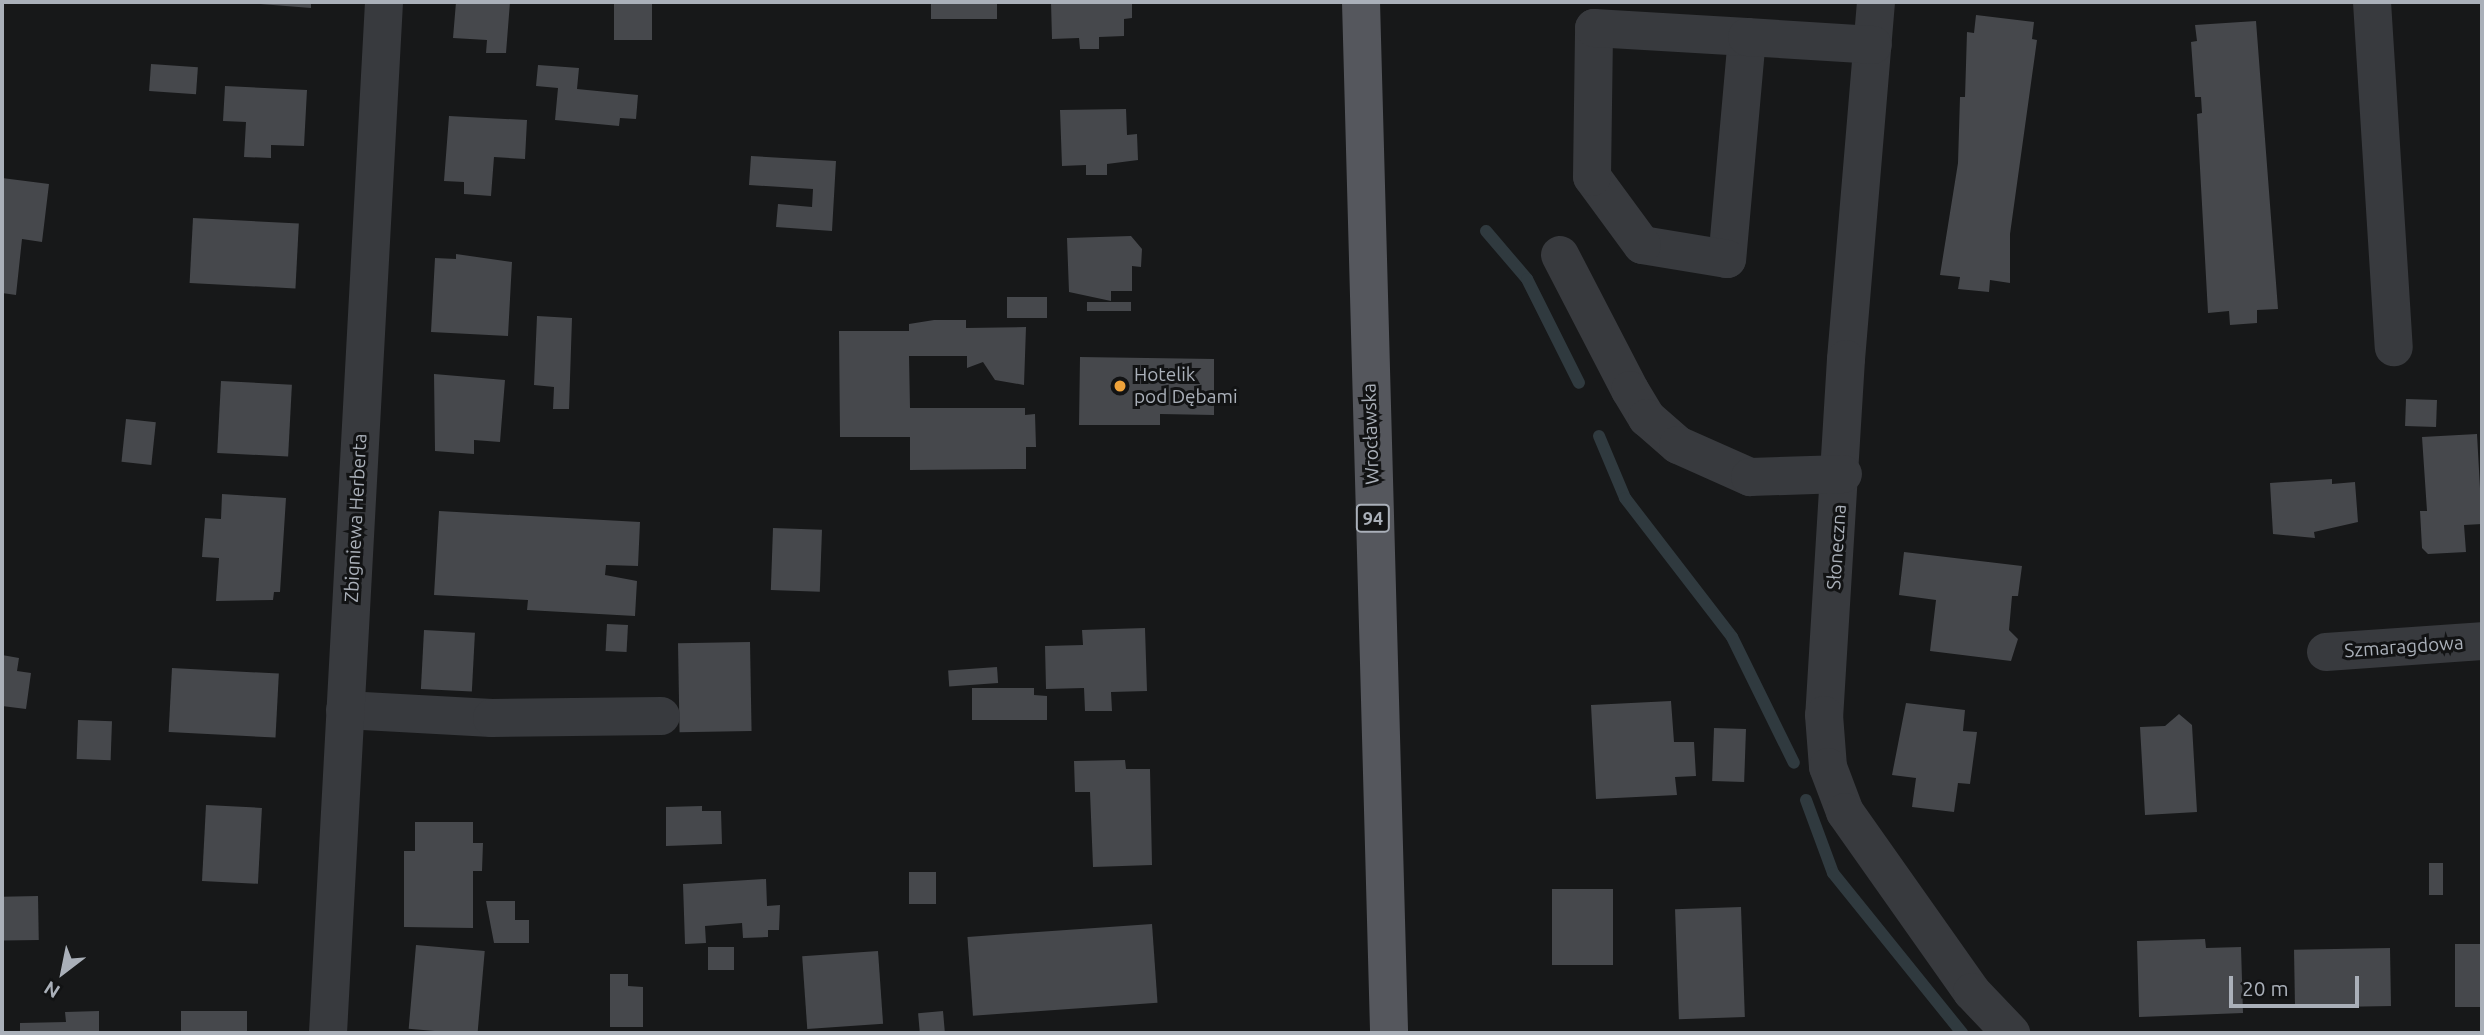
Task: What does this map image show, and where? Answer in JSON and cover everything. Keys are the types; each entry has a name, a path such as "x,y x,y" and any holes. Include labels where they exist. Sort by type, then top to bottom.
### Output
{"main road":[{"name":"Wrocławska","path":"1361,2 1389,1033"}],"street":[{"name":"Zbigniewa Herberta","path":"328,1033 384,2"},
{"name":"Słoneczna","path":"1876,2 1824,715 1828,767 1845,812 1972,992 2011,1033"},
{"path":"2372,2 2394,348"},
{"path":"1747,37 1727,259 1642,245 1592,177 1584,15 1747,37 1873,46"},
{"path":"1560,255 1647,418 1678,445 1750,477 1843,474"},
{"name":"Szmaragdowa","path":"2326,652 2482,641"},
{"path":"345,710 492,718 661,716"}],"building":[{"path":"236,2 311,2 311,8"},
{"path":"456,2 510,2 506,53 486,53 487,40 453,38"},
{"path":"614,2 652,2 652,40 614,40"},
{"path":"931,2 997,2 997,19 931,19"},
{"path":"1051,2 1132,2 1132,18 1124,19 1124,36 1099,37 1099,49 1080,49 1079,38 1052,39"},
{"path":"1976,15 2034,22 2032,39 2037,40 2010,234 2010,283 1990,280 1989,292 1958,289 1960,277 1940,275 1958,163 1960,97 1965,97 1967,32 1974,33"},
{"path":"2256,21 2278,309 2257,310 2257,323 2230,325 2229,311 2208,313 2197,114 2202,113 2201,97 2195,97 2191,42 2197,41 2195,25"},
{"path":"151,64 198,67 196,94 149,91"},
{"path":"538,65 579,68 577,89 638,95 636,119 620,118 619,126 555,120 558,88 536,86"},
{"path":"225,86 307,90 304,146 271,145 271,158 244,157 246,122 223,121"},
{"path":"1126,109 1127,135 1137,134 1138,160 1107,164 1107,175 1086,175 1086,165 1062,166 1060,110"},
{"path":"449,116 527,120 525,159 494,157 491,196 464,194 464,182 444,181"},
{"path":"751,156 836,161 832,231 776,227 778,204 812,207 813,189 749,185"},
{"path":"2,178 49,184 42,242 22,239 16,295 2,293"},
{"path":"193,218 299,224 295,288 190,283"},
{"path":"1131,236 1142,249 1141,267 1132,266 1132,291 1111,291 1111,301 1069,292 1067,238"},
{"path":"456,254 512,262 508,336 431,332 435,258 456,259"},
{"path":"1007,297 1047,297 1047,318 1007,318"},
{"path":"1087,302 1131,302 1131,311 1087,311"},
{"path":"537,316 572,318 569,409 553,409 554,387 534,385"},
{"path":"934,320 966,320 966,328 1026,327 1024,385 995,380 983,362 967,368 967,356 909,356 910,408 1025,408 1025,415 1035,414 1036,447 1026,447 1026,469 910,470 910,437 840,437 839,331 909,331 909,324"},
{"name":"Hotelik pod Dębami","path":"1080,357 1214,359 1214,415 1160,414 1160,425 1079,425"},
{"path":"434,374 505,380 500,442 474,440 474,454 435,451"},
{"path":"221,381 292,385 288,457 217,453"},
{"path":"2406,399 2437,400 2436,427 2405,426"},
{"path":"126,419 156,422 151,465 122,462"},
{"path":"2477,434 2482,524 2464,525 2466,552 2428,554 2422,548 2420,511 2427,511 2422,437"},
{"path":"2332,479 2332,484 2355,482 2358,522 2314,532 2315,538 2273,534 2270,483"},
{"path":"222,494 286,498 280,592 274,592 273,600 216,601 219,558 202,557 205,518 221,519"},
{"path":"439,511 640,522 638,566 606,565 605,575 637,581 635,616 527,610 528,600 434,595"},
{"path":"773,528 822,530 820,592 771,590"},
{"path":"1904,552 2022,566 2018,596 2012,596 2009,630 2018,639 2011,661 1930,651 1936,600 1899,595"},
{"path":"607,624 628,625 627,652 606,651"},
{"path":"1145,628 1147,691 1111,692 1112,711 1085,711 1084,688 1046,689 1045,646 1083,645 1082,630"},
{"path":"424,630 475,633 472,692 421,689"},
{"path":"750,642 752,731 680,732 678,643"},
{"path":"2,655 19,658 17,671 31,673 26,709 2,706"},
{"path":"997,667 998,683 949,686 948,670"},
{"path":"172,668 279,674 276,738 169,732"},
{"path":"972,688 1034,688 1034,695 1047,696 1047,720 972,720"},
{"path":"1671,701 1674,742 1694,742 1696,776 1675,777 1677,795 1596,799 1591,705"},
{"path":"1906,703 1965,710 1963,731 1977,732 1970,784 1958,783 1954,812 1912,807 1916,778 1892,775"},
{"path":"2179,714 2192,725 2197,812 2145,815 2140,727 2165,726"},
{"path":"78,720 112,721 111,760 77,759"},
{"path":"1714,728 1746,729 1744,782 1712,781"},
{"path":"1125,760 1126,769 1150,769 1152,865 1093,867 1090,792 1075,792 1074,761"},
{"path":"206,805 262,808 258,884 202,881"},
{"path":"702,806 702,811 721,811 722,844 666,846 666,807"},
{"path":"415,822 473,822 473,843 483,843 482,871 473,871 473,928 404,927 404,851 415,851"},
{"path":"2429,863 2443,863 2443,895 2429,895"},
{"path":"909,872 936,872 936,904 909,904"},
{"path":"766,879 767,906 780,905 779,930 768,930 768,937 743,938 742,923 705,926 706,943 685,944 683,884"},
{"path":"1552,889 1613,889 1613,965 1552,965"},
{"path":"38,896 39,940 3,941 2,897"},
{"path":"486,901 515,901 515,920 529,920 529,943 494,943"},
{"path":"1741,907 1745,1017 1679,1019 1675,909"},
{"path":"1152,924 1158,1003 973,1016 967,937"},
{"path":"2205,939 2206,948 2241,947 2243,1013 2139,1017 2137,941"},
{"path":"2455,944 2482,944 2482,1007 2455,1007"},
{"path":"416,945 485,951 478,1033 409,1029"},
{"path":"708,947 734,947 734,970 708,970"},
{"path":"2390,948 2391,1006 2295,1008 2294,950"},
{"path":"878,951 883,1024 807,1029 802,956"},
{"path":"610,974 628,974 628,986 643,987 643,1027 610,1027"},
{"path":"99,1011 99,1033 20,1033 20,1023 66,1022 65,1012"},
{"path":"181,1011 247,1011 247,1033 181,1033"},
{"path":"943,1011 945,1033 920,1033 918,1013"}],"waterway":[{"path":"1486,231 1527,279 1579,383"},
{"path":"1599,436 1625,498 1732,637 1794,763"},
{"path":"1806,800 1833,873 1962,1033"}],"place":[{"name":"Hotelik pod Dębami","path":"1120,386"}]}
